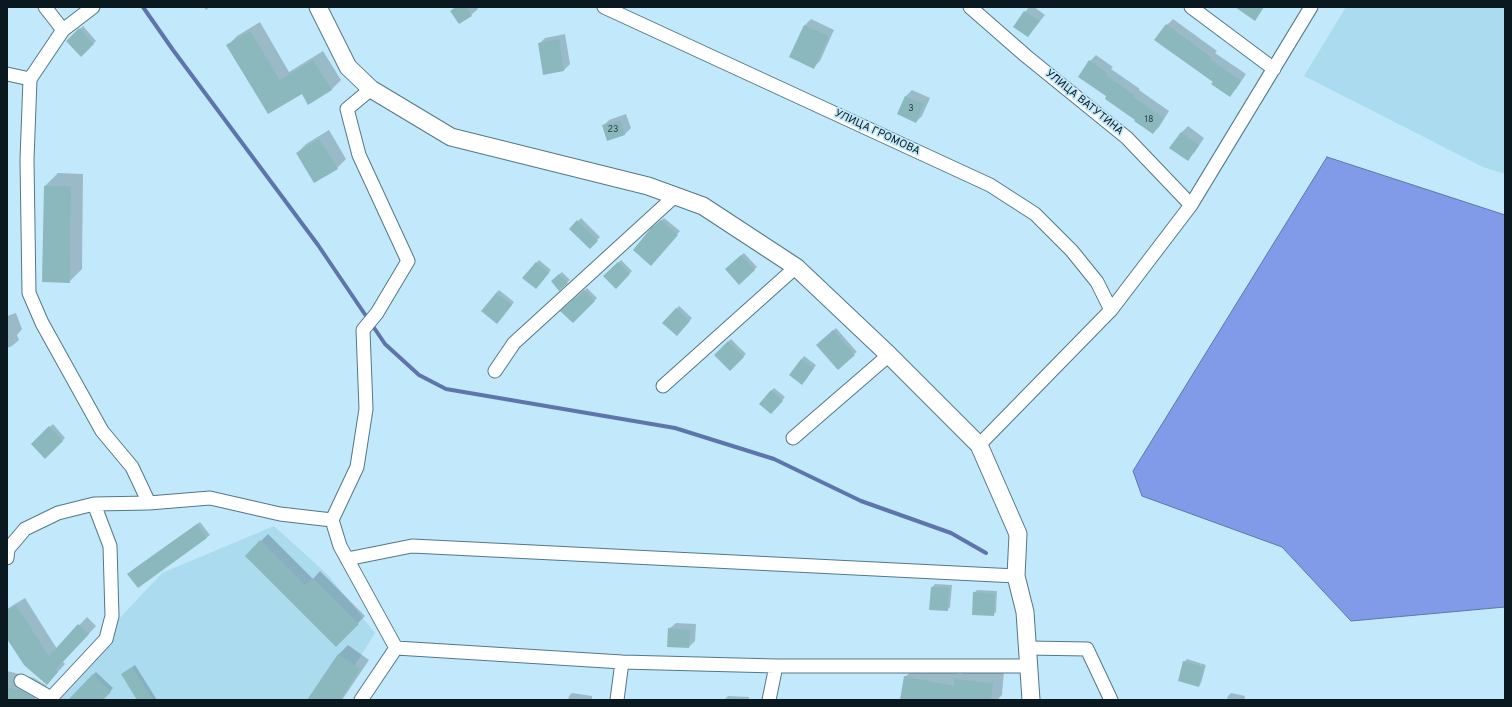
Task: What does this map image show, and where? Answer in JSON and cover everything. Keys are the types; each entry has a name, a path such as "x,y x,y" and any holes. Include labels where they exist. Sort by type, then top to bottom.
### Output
{"main road":[{"path":"318,7 348,67 371,89 451,137 648,186 703,206 796,267 889,355 979,446 1018,534 1016,576 1025,612 1031,700"}],"street":[{"path":"45,7 63,30"},
{"path":"93,7 63,30 30,79 27,160 29,293 42,323 102,431 132,466 149,503"},
{"name":"УЛИЦА ГРОМОВА","path":"604,7 990,185 1035,214 1072,252 1098,282 1111,310"},
{"name":"УЛИЦА ВАТУТИНА","path":"970,7 1026,56 1127,138 1191,205"},
{"path":"1191,7 1274,69"},
{"path":"979,446 1111,310 1191,205 1311,7"},
{"path":"7,74 30,79"},
{"path":"371,89 347,109 358,155 408,261 377,313 363,330 366,409 357,467 332,520 340,546 396,648"},
{"path":"495,371 514,343 675,196"},
{"path":"663,386 796,267"},
{"path":"793,438 889,355"},
{"path":"7,558 8,549 24,529 58,514 94,504 149,503 210,498 280,514 332,520"},
{"path":"21,681 51,698 106,639 112,616 110,546 94,504"},
{"path":"347,559 412,546 1016,576"},
{"path":"396,648 622,662 776,666 1029,666"},
{"path":"361,700 396,648"},
{"path":"1028,648 1087,649 1111,700"},
{"path":"617,700 622,662"},
{"path":"769,700 776,666"}],"shaded area":[{"path":"1346,7 1505,7 1505,174 1483,167 1304,76"},
{"path":"274,526 328,575 375,633 333,700 43,700 162,573"}],"water":[{"path":"1327,157 1505,215 1505,607 1351,621 1282,547 1142,496 1133,471"}],"building":[{"path":"456,7 466,7 472,16 459,24 450,11"},
{"path":"1235,7 1264,7 1255,21"},
{"path":"1024,11 1040,21 1028,37 1013,27"},
{"path":"1166,24 1211,57 1210,59 1241,81 1230,97 1211,84 1213,82 1154,40"},
{"path":"804,25 829,36 814,69 789,57"},
{"path":"79,28 94,44 81,57 66,41"},
{"path":"250,31 280,80 313,60 332,90 308,105 302,94 268,114 226,45"},
{"path":"559,39 564,71 543,75 538,43"},
{"path":"1089,60 1107,73 1106,75 1134,95 1133,97 1164,118 1153,134 1105,99 1106,96 1078,77"},
{"path":"905,96 924,104 916,123 897,114"},
{"path":"620,120 625,135 607,141 602,125"},
{"path":"1181,132 1199,145 1188,161 1169,148"},
{"path":"319,139 338,169 314,183 296,153"},
{"path":"44,186 71,186 70,283 42,282"},
{"path":"577,220 598,241 590,249 569,229"},
{"path":"661,220 678,235 651,266 633,250 651,228"},
{"path":"741,255 755,270 739,285 725,269"},
{"path":"536,262 549,273 536,289 522,278"},
{"path":"618,262 630,274 616,289 603,276"},
{"path":"559,274 568,283 559,291 551,281"},
{"path":"584,290 595,301 573,323 560,311"},
{"path":"496,293 512,305 497,324 481,311"},
{"path":"676,308 690,321 677,336 662,323"},
{"path":"833,330 855,355 838,370 816,345"},
{"path":"728,341 744,357 730,371 714,355"},
{"path":"801,359 814,368 802,385 789,375"},
{"path":"771,390 783,401 771,414 759,404"},
{"path":"49,426 63,441 45,459 31,444"},
{"path":"197,524 207,538 138,588 127,574"},
{"path":"260,540 305,585 313,578 359,624 336,647 245,556"},
{"path":"931,587 949,588 948,611 929,610"},
{"path":"973,592 995,594 994,616 972,615"},
{"path":"16,605 49,656 78,624 89,634 55,670 58,672 47,685 24,665 7,639 7,611"},
{"path":"668,628 690,630 689,648 667,647"},
{"path":"338,654 360,669 340,700 307,700"},
{"path":"1183,661 1204,667 1199,687 1178,681"},
{"path":"132,667 153,700 137,700 121,674"},
{"path":"93,674 111,692 103,700 68,700"},
{"path":"904,676 954,686 954,679 993,683 991,700 900,700"},
{"path":"7,687 22,691 38,700 7,700"}],"waterway":[{"path":"143,7 173,50 318,245 385,344 419,375 446,389 675,428 774,459 861,501 951,533 986,553"}]}
